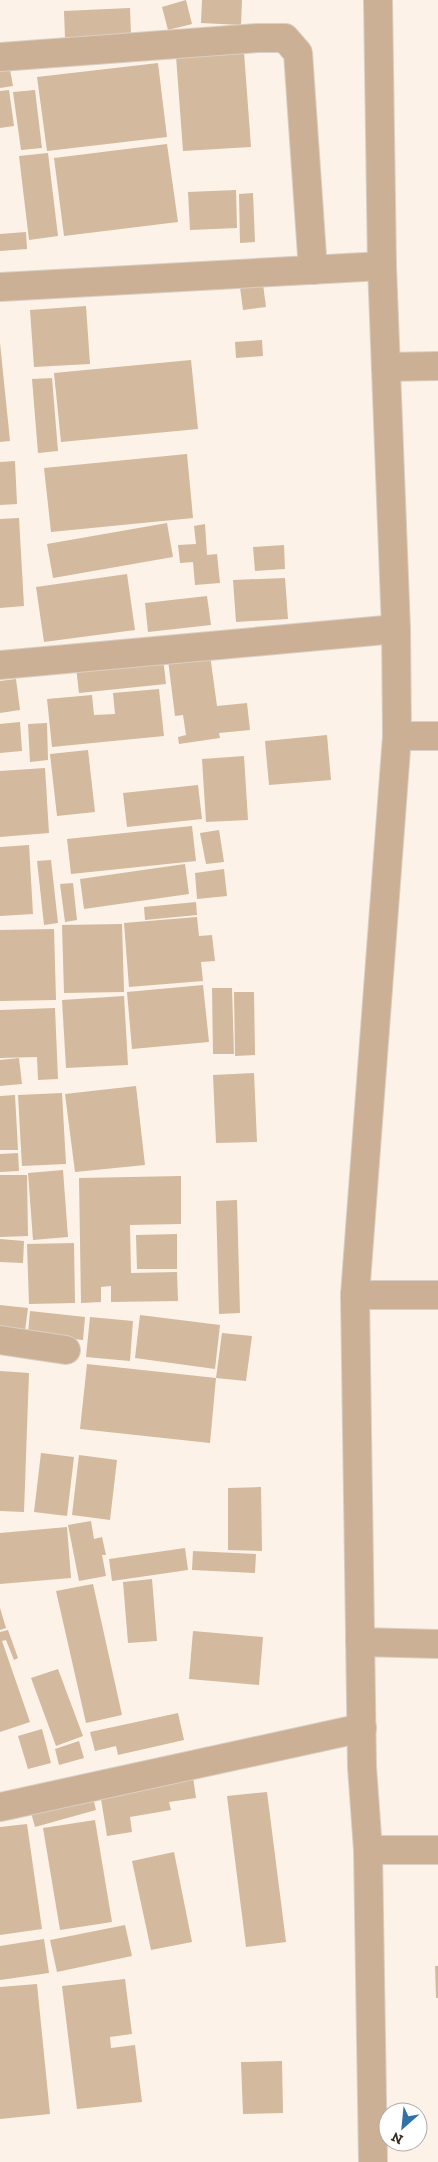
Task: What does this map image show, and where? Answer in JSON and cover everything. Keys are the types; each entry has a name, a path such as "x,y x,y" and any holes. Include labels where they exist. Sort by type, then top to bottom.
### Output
{"street":[{"path":"367,2162 368,1850 362,1767 355,1296 397,736 396,629 382,266 378,0"},
{"path":"0,57 258,38 286,38 298,53 313,270"},
{"path":"0,288 382,266"},
{"path":"386,368 438,366"},
{"path":"0,665 396,629"},
{"path":"397,736 438,736"},
{"path":"355,1296 438,1295"},
{"path":"0,1340 66,1350"},
{"path":"360,1642 438,1644"},
{"path":"0,1807 362,1728"},
{"path":"368,1850 438,1850"}],"building":[{"path":"186,0 192,24 168,30 162,7"},
{"path":"202,0 242,0 241,25 201,23"},
{"path":"130,8 131,35 65,38 64,11"},
{"path":"244,52 251,147 183,151 176,56"},
{"path":"158,63 167,137 47,151 37,77"},
{"path":"9,64 13,86 0,88 0,65"},
{"path":"9,90 14,126 0,128 0,91"},
{"path":"35,90 42,148 21,150 13,92"},
{"path":"167,144 178,222 64,236 54,158"},
{"path":"48,153 58,236 29,240 19,156"},
{"path":"236,190 237,228 190,230 188,192"},
{"path":"253,193 255,242 240,243 239,194"},
{"path":"26,232 27,249 0,251 0,234"},
{"path":"263,284 266,307 243,310 240,287"},
{"path":"86,306 90,364 34,367 30,310"},
{"path":"262,340 263,356 236,358 235,342"},
{"path":"0,343 10,441 0,442"},
{"path":"191,360 198,429 61,442 54,373"},
{"path":"52,378 58,451 38,453 32,379"},
{"path":"187,454 193,518 51,532 44,468"},
{"path":"15,461 17,504 0,505 0,462"},
{"path":"19,518 24,606 0,608 0,519"},
{"path":"167,523 173,557 53,578 47,544"},
{"path":"205,524 207,555 217,554 220,583 195,585 193,562 180,563 178,545 196,544 194,526"},
{"path":"284,545 285,569 255,571 253,547"},
{"path":"127,574 135,630 44,642 36,587"},
{"path":"285,578 288,619 236,622 233,580"},
{"path":"207,596 211,625 148,632 145,603"},
{"path":"210,655 217,706 247,703 250,730 219,733 220,738 179,744 178,737 186,735 183,715 175,716 168,660"},
{"path":"163,657 166,684 79,693 76,667"},
{"path":"16,679 20,710 0,713 0,681"},
{"path":"159,689 164,736 52,747 47,699 92,695 94,715 115,714 113,693"},
{"path":"20,722 22,751 0,753 0,724"},
{"path":"47,723 48,760 30,762 28,724"},
{"path":"327,735 331,780 269,785 265,741"},
{"path":"88,750 95,812 57,816 50,754"},
{"path":"244,756 248,820 206,822 202,759"},
{"path":"45,768 49,833 0,837 0,771"},
{"path":"198,785 202,819 127,827 123,793"},
{"path":"192,826 196,861 71,874 67,839"},
{"path":"219,830 224,862 206,864 200,833"},
{"path":"29,845 33,914 0,916 0,847"},
{"path":"51,860 58,923 44,925 37,861"},
{"path":"185,864 189,894 84,909 80,879"},
{"path":"224,869 227,896 197,899 195,873"},
{"path":"73,883 77,920 65,922 60,884"},
{"path":"196,902 197,915 145,920 144,907"},
{"path":"197,917 199,936 212,935 215,961 201,962 203,981 129,987 124,923"},
{"path":"122,924 124,992 64,993 62,925"},
{"path":"54,929 56,1000 0,1001 0,930"},
{"path":"203,985 209,1042 132,1049 127,992"},
{"path":"212,988 232,988 234,1054 213,1054"},
{"path":"234,992 254,992 255,1055 235,1056"},
{"path":"124,996 128,1065 66,1068 62,1000"},
{"path":"55,1008 58,1079 38,1080 37,1057 0,1058 0,1010"},
{"path":"19,1058 22,1084 0,1086 0,1060"},
{"path":"254,1073 257,1142 216,1143 213,1075"},
{"path":"136,1086 145,1165 75,1172 65,1094"},
{"path":"62,1093 66,1164 22,1166 18,1095"},
{"path":"15,1095 18,1150 0,1150 0,1096"},
{"path":"18,1153 19,1171 0,1172 0,1154"},
{"path":"63,1170 68,1237 33,1240 28,1173"},
{"path":"0,1175 27,1175 28,1236 0,1237"},
{"path":"181,1176 181,1224 130,1225 131,1273 177,1272 178,1301 111,1302 111,1286 101,1287 101,1302 81,1303 79,1178"},
{"path":"237,1200 240,1313 219,1314 216,1201"},
{"path":"177,1234 177,1269 137,1269 136,1235"},
{"path":"0,1239 24,1241 23,1263 0,1262"},
{"path":"74,1243 75,1303 29,1304 27,1244"},
{"path":"0,1305 28,1308 25,1331 0,1328"},
{"path":"30,1311 85,1317 83,1340 28,1334"},
{"path":"140,1315 220,1325 215,1369 135,1358"},
{"path":"90,1317 133,1321 130,1361 86,1357"},
{"path":"222,1333 252,1336 246,1381 216,1378"},
{"path":"87,1364 216,1378 210,1443 80,1429"},
{"path":"0,1371 29,1373 24,1512 0,1511"},
{"path":"41,1453 74,1457 67,1516 34,1512"},
{"path":"79,1455 117,1460 110,1520 72,1515"},
{"path":"261,1487 262,1551 228,1550 228,1488"},
{"path":"91,1521 94,1539 102,1537 106,1555 102,1555 106,1576 79,1581 68,1525"},
{"path":"67,1527 71,1578 0,1584 0,1533"},
{"path":"185,1548 188,1570 112,1581 109,1559"},
{"path":"193,1551 256,1554 255,1573 192,1570"},
{"path":"152,1579 157,1641 128,1643 123,1582"},
{"path":"93,1584 122,1715 86,1723 56,1591"},
{"path":"0,1608 6,1628 0,1630"},
{"path":"8,1630 18,1658 14,1660 6,1640 2,1641 30,1722 0,1732 0,1632"},
{"path":"193,1631 263,1637 259,1685 189,1679"},
{"path":"58,1669 83,1736 56,1746 31,1678"},
{"path":"178,1713 184,1740 118,1755 116,1746 95,1751 90,1732"},
{"path":"42,1729 51,1763 28,1769 18,1736"},
{"path":"79,1741 84,1758 59,1765 55,1749"},
{"path":"192,1770 196,1798 169,1802 171,1810 130,1817 132,1832 107,1836 101,1799 110,1798 109,1791"},
{"path":"267,1792 286,1942 246,1947 227,1796"},
{"path":"92,1793 96,1810 35,1827 30,1809"},
{"path":"95,1820 112,1922 60,1930 43,1828"},
{"path":"27,1824 42,1929 0,1935 0,1827"},
{"path":"174,1852 192,1942 151,1950 132,1861"},
{"path":"125,1925 132,1956 57,1972 50,1940"},
{"path":"44,1939 49,1973 0,1980 0,1946"},
{"path":"435,1966 438,1966 438,1998 436,1998"},
{"path":"125,1979 132,2034 110,2037 111,2048 135,2045 142,2102 77,2109 62,1986"},
{"path":"37,1984 50,2114 0,2119 0,1987"},
{"path":"282,2061 283,2113 243,2114 241,2062"}]}
